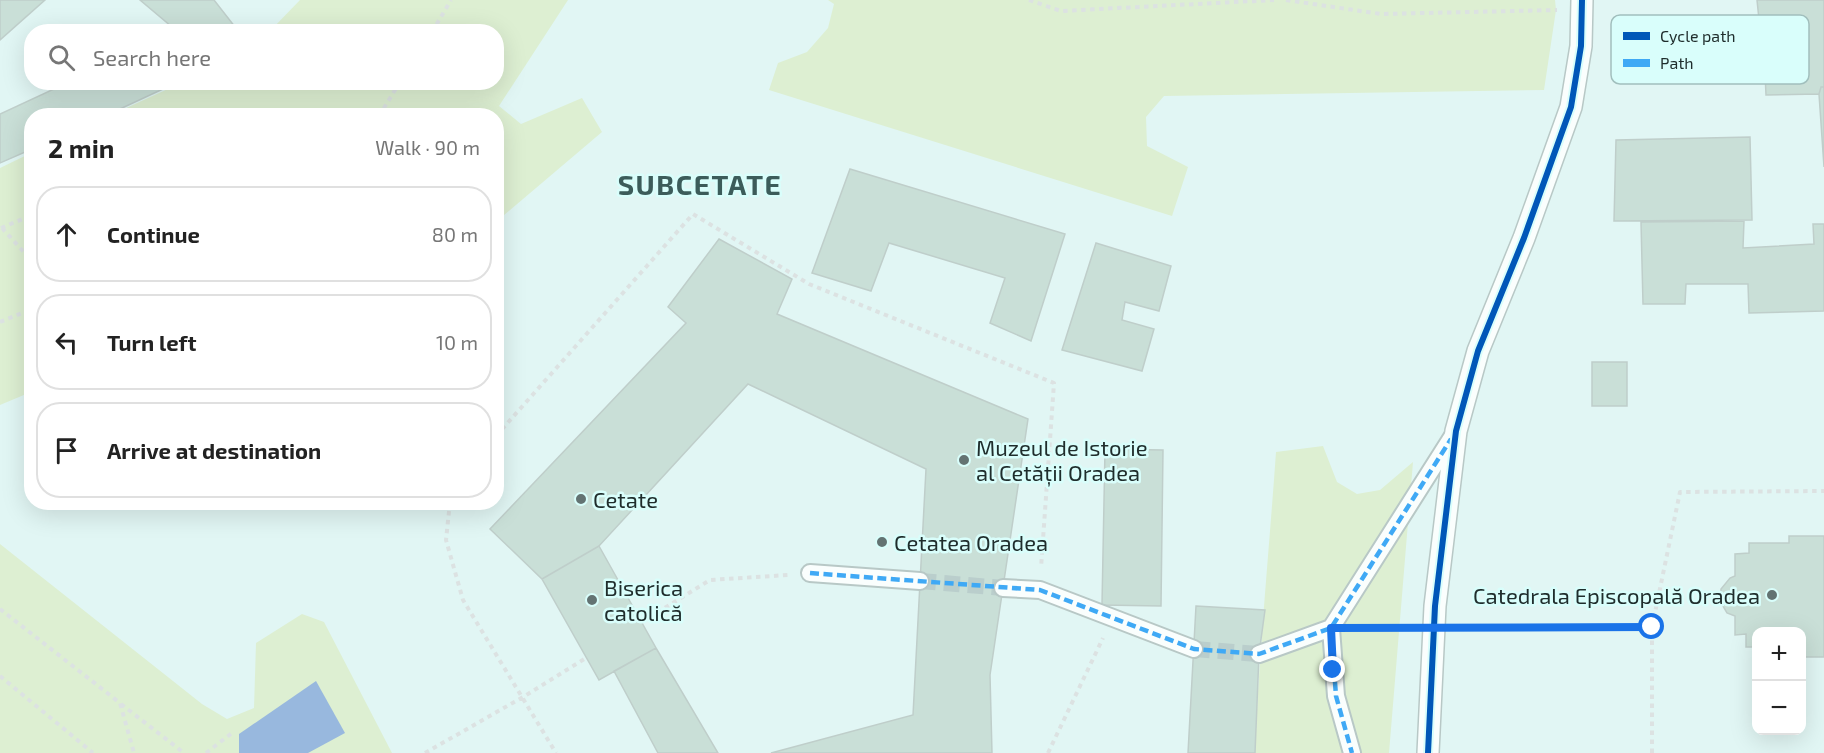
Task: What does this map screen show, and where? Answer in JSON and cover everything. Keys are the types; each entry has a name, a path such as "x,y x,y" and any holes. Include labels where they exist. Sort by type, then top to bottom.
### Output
{"street":[{"path":"1428,753 1435,606 1456,431 1478,351 1524,238 1570,108 1581,46 1582,3"},
{"path":"1352,753 1336,696 1331,628 1456,431"},
{"path":"810,573 920,581"},
{"path":"1003,588 1040,590 1194,648"},
{"path":"1259,654 1331,628"}],"path":[{"path":"437,24 451,0"},
{"path":"1029,0 1061,11 1274,0"},
{"path":"1286,0 1382,14 1556,10 1582,3"},
{"path":"385,108 395,90"},
{"path":"504,427 693,214 809,284 1054,383 1040,590"},
{"path":"24,218 1,228 24,252"},
{"path":"0,322 24,312"},
{"path":"1652,753 1652,627 1680,492 1824,491"},
{"path":"449,510 446,540 463,600 556,753"},
{"path":"642,622 710,580 810,573"},
{"path":"0,609 184,753"},
{"path":"1048,753 1112,618"},
{"path":"1331,628 1652,627"},
{"path":"425,753 522,698 586,657"},
{"path":"0,676 93,753"},
{"path":"120,704 134,753"},
{"path":"206,753 232,733"}],"green space":[{"path":"300,0 568,0 499,106 501,108 126,108 166,90 504,90 504,24 277,24"},
{"path":"828,0 1555,0 1556,10 1544,90 1164,96 1146,117 1147,146 1188,167 1172,216 769,90 778,63 807,52 828,28 834,4"},
{"path":"582,98 602,132 504,215 504,110 521,124"},
{"path":"24,156 24,395 0,405 0,168"},
{"path":"1323,446 1337,482 1357,494 1380,490 1413,462 1389,753 1255,753 1276,452"},
{"path":"0,544 202,704 227,719 254,708 256,643 302,614 324,622 392,753 0,753"}],"water":[{"path":"316,681 345,733 308,753 239,753 239,734"}],"building":[{"path":"0,0 45,0 0,40"},
{"path":"140,0 214,0 233,24 168,24"},
{"path":"1757,0 1824,0 1824,87 1821,87 1819,94 1766,95 1766,84 1809,84 1809,15 1759,15"},
{"path":"1821,87 1824,87 1824,167 1819,94"},
{"path":"52,90 161,90 122,108 24,108 24,152 0,163 0,114"},
{"path":"1750,137 1752,220 1614,221 1616,140"},
{"path":"850,169 1065,234 1031,341 990,323 1005,278 889,243 871,291 812,273"},
{"path":"1744,221 1743,248 1814,244 1813,224 1824,224 1824,311 1749,313 1748,284 1686,284 1685,304 1643,304 1641,222"},
{"name":"Cetate","path":"719,239 792,279 777,314 1028,419 990,675 992,753 771,753 913,715 926,469 748,384 599,546 542,579 490,529 686,323 668,307"},
{"path":"1096,243 1171,266 1159,311 1125,302 1122,320 1154,329 1142,371 1062,350"},
{"path":"1592,362 1627,362 1627,406 1592,406"},
{"path":"1105,449 1163,450 1161,606 1102,605"},
{"name":"Catedrala Episcopală Oradea","path":"1789,536 1824,536 1824,657 1806,657 1806,627 1752,627 1752,647 1746,647 1746,634 1735,635 1735,616 1727,613 1720,601 1721,589 1730,578 1735,576 1735,554 1749,553 1749,543 1789,543"},
{"name":"Biserica catolică","path":"599,546 656,648 599,680 542,579"},
{"path":"1196,606 1265,610 1259,654 1255,753 1188,753"},
{"path":"656,648 718,753 658,753 614,671"}],"tunnel":[{"path":"920,581 1003,588"},
{"path":"1194,649 1259,654"}],"marked path":[{"path":"810,573 1040,590 1194,649 1259,654 1331,628 1451,439"},
{"path":"1331,628 1336,696 1352,753"}],"cycle path":[{"path":"1428,753 1435,606 1456,431 1478,351 1524,238 1571,107 1581,46 1582,0"}],"place":[{"name":"Muzeul de Istorie al Cetății Oradea","path":"964,460"},
{"name":"Cetate","path":"581,499"},
{"name":"Cetatea Oradea","path":"882,542"},
{"name":"Catedrala Episcopală Oradea","path":"1772,595"},
{"name":"Biserica catolică","path":"592,600"}],"district":[{"name":"SUBCETATE","path":"700,184"}],"route":[{"path":"1333,670 1331,628 1652,627"}]}
